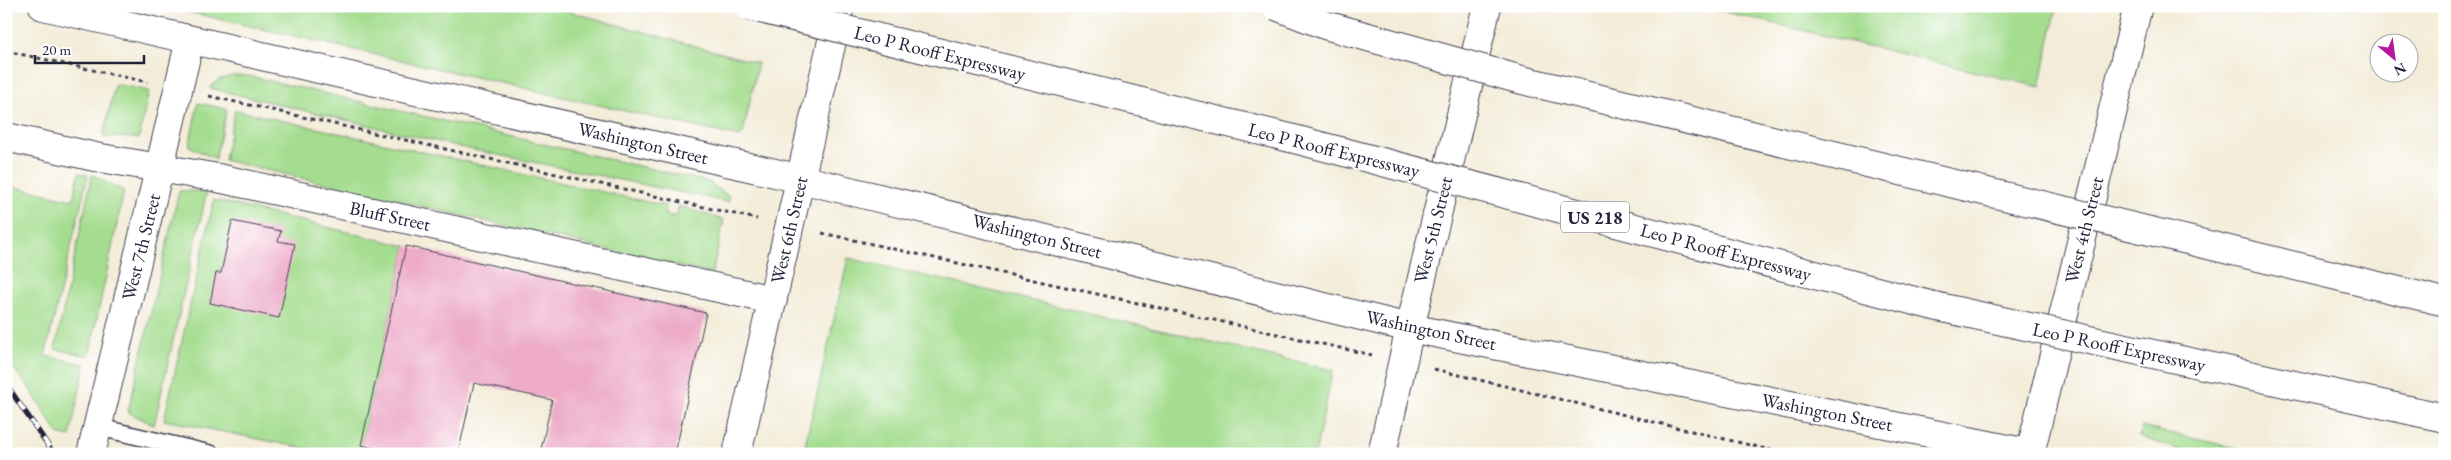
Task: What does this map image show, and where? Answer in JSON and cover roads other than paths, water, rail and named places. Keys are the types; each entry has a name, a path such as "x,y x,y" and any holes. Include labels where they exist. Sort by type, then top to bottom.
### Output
{"main road":[{"name":"Washington Street","path":"43,6 801,179 1410,328 2031,453"},
{"name":"Leo P Rooff Expressway","path":"748,6 1294,139 1934,306 2445,418"},
{"name":"West 6th Street","path":"738,454 840,6"},
{"path":"1276,6 1325,25 1518,79 2445,302"},
{"name":"West 5th Street","path":"1382,454 1402,362 1487,6"},
{"name":"West 4th Street","path":"2031,453 2138,6"},
{"name":"West 7th Street","path":"91,454 161,168 190,40"},
{"name":"Bluff Street","path":"6,137 218,178 773,300"}],"lane":[{"path":"98,427 212,454"}],"railway":[{"path":"6,384 54,454"}]}
